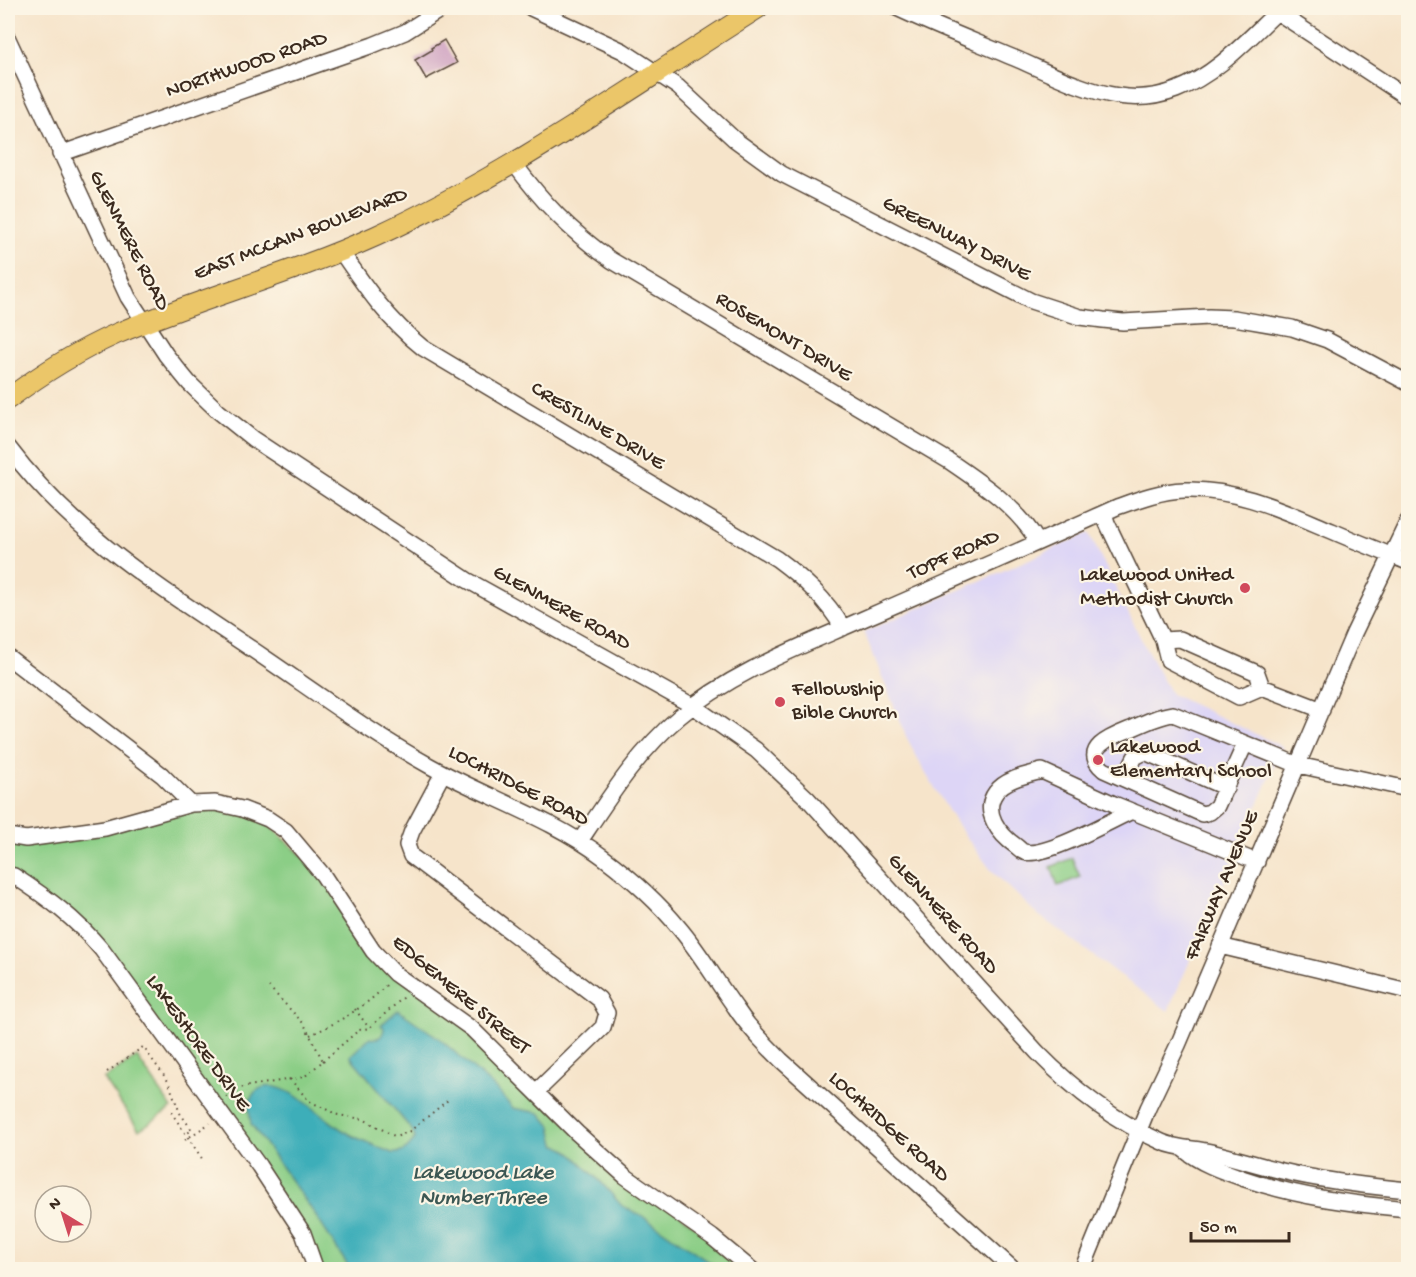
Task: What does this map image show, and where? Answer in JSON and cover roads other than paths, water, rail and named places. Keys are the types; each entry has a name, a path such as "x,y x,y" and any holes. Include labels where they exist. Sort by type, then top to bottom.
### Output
{"main road":[{"name":"EAST MCCAIN BOULEVARD","path":"8,399 60,364 115,334 340,250 419,216 456,197 758,8"}],"street":[{"name":"NORTHWOOD ROAD","path":"60,154 373,45 405,32 443,8"},
{"name":"GREENWAY DRIVE","path":"531,8 623,51 656,72 678,87 747,151 782,174 1032,301 1060,312 1123,322 1217,317 1258,320 1281,325 1327,340 1408,383"},
{"path":"897,8 1078,85 1115,96 1138,98 1153,97 1175,91 1201,77 1236,50 1274,10 1408,98"},
{"name":"GLENMERE ROAD","path":"8,39 128,297 166,355 189,383 218,411 253,439 467,580 693,706 756,750 808,799 1060,1076 1096,1105 1139,1131 1183,1149 1208,1152 1332,1181 1408,1190"},
{"name":"ROSEMONT DRIVE","path":"513,162 545,204 587,243 611,260 949,461 1007,504 1028,525 1038,542"},
{"name":"CRESTLINE DRIVE","path":"340,250 373,299 403,332 423,348 777,559 795,572 826,602 843,628"},
{"name":"LOCHRIDGE ROAD","path":"8,447 50,497 74,521 134,570 385,739 443,773 536,816 605,858 660,906 701,956 742,1017 781,1060 1014,1269"},
{"name":"TOPF ROAD","path":"580,841 612,791 657,738 693,706 730,681 843,628 1147,496 1182,490 1210,491 1260,501 1408,562"},
{"path":"1104,513 1163,640 1168,660 1239,697 1262,687 1322,710"},
{"name":"FAIRWAY AVENUE","path":"1082,1269 1139,1131 1354,633 1408,521"},
{"path":"1163,640 1180,639 1257,673 1262,687"},
{"path":"8,657 162,776 191,804"},
{"path":"1245,744 1217,806 1210,812 1202,814 1193,812 1104,770 1097,764 1094,757 1096,750 1105,740 1162,715 1173,714 1298,765 1408,789"},
{"path":"1124,779 1135,757 1145,752 1226,788"},
{"path":"1132,811 1048,849 1024,852 1006,840 994,824 990,806 996,791 1016,778 1042,771 1257,862"},
{"path":"443,773 412,831 407,844 411,856 599,999 607,1013 603,1027 537,1091"},
{"name":"EDGEMERE STREET","path":"191,804 215,803 242,809 268,819 286,831 323,875 373,951 395,974 472,1029 577,1133 625,1176 712,1237 752,1269"},
{"path":"8,837 26,838 105,828 191,804"},
{"name":"LAKESHORE DRIVE","path":"8,875 14,876 38,891 83,927 145,1008 213,1113 259,1166 303,1233 316,1269"},
{"path":"1220,946 1408,990"},
{"name":"GLENMERE ROAD","path":"1183,1149 1199,1162 1270,1187 1316,1198 1408,1209"}],"water":[{"name":"Lakewood Lake Number Three","path":"398,1010 440,1039 495,1088 513,1108 540,1113 551,1126 555,1144 569,1151 622,1206 642,1216 720,1269 350,1269 314,1213 251,1124 248,1104 255,1092 265,1087 276,1087 301,1099 335,1125 356,1137 392,1153 406,1150 415,1138 412,1130 350,1056 369,1038 375,1039 381,1036 384,1028 381,1025"}],"place":[{"name":"Lakewood United Methodist Church","path":"1245,588"},
{"name":"Fellowship Bible Church","path":"780,702"},
{"name":"Lakewood Elementary School","path":"1098,760"}]}
